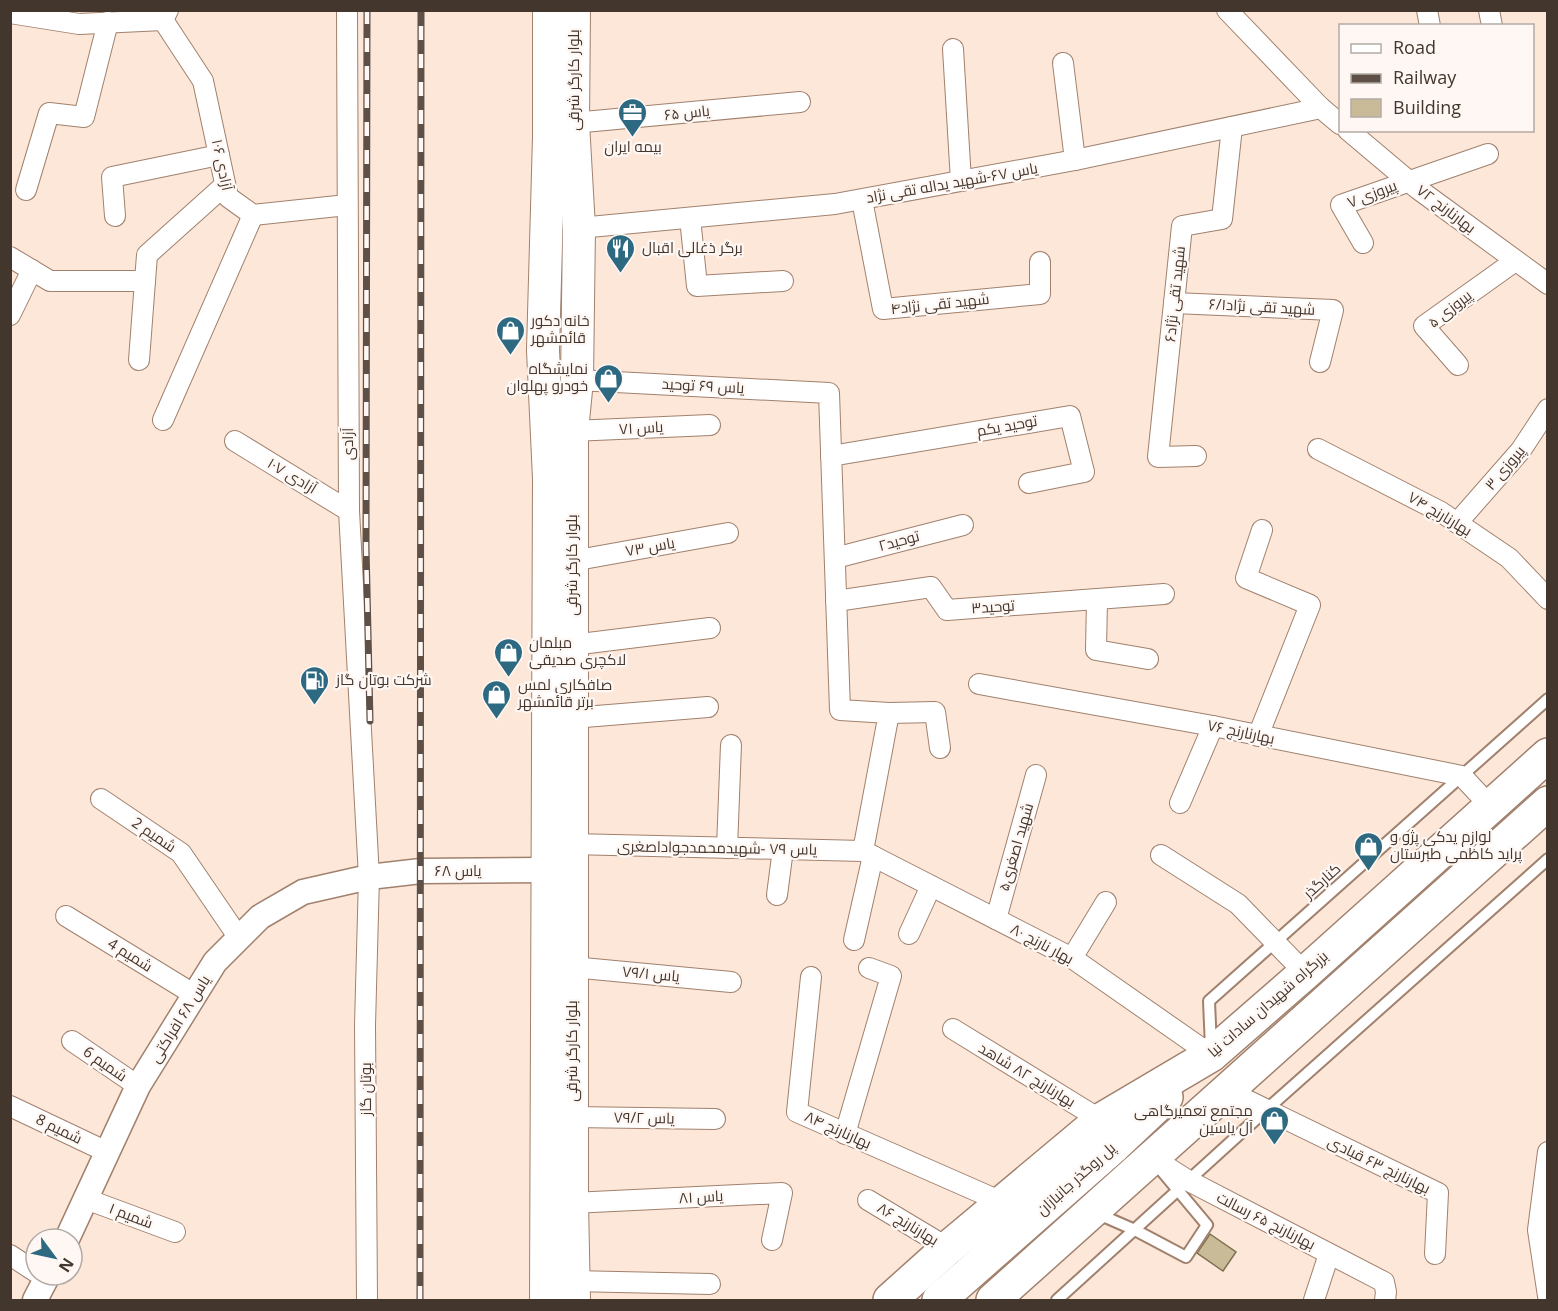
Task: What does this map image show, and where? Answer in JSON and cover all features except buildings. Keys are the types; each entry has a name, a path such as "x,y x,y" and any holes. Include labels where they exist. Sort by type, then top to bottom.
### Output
{"highway":[{"name":"بزرگراه شهیدان سادات نیا","path":"890,1300 948,1248 1101,1120 1211,1055 1548,755"},
{"path":"993,1300 1548,803"},
{"name":"پل روگذر جانبازان","path":"939,1300 1114,1146 1211,1055"}],"main road":[{"name":"بلوار کارگر شرقی","path":"546,1300 549,479 543,350 549,137 549,10"},
{"name":"بلوار کارگر شرقی","path":"573,1291 572,561 579,228 573,123 574,10"}],"street":[{"name":"آزادی","path":"347,10 349,510 369,877"},
{"path":"1227,10 1321,108 1339,122"},
{"path":"10,13 80,24 166,15"},
{"name":"آزادی ۱۰۶","path":"166,15 202,81 228,197 253,215"},
{"path":"26,190 49,113 84,117 108,22"},
{"path":"953,49 961,182"},
{"path":"1063,63 1075,160"},
{"name":"یاس ۶۵","path":"573,123 800,102"},
{"name":"یاس ۶۷-شهید یداله تقی نژاد","path":"579,228 862,200 1075,160 1321,108"},
{"name":"شهید تقی نژاد۶","path":"1196,456 1158,457 1182,226 1222,219 1232,127"},
{"name":"بهارنارنج ۷۲","path":"1350,132 1408,180 1548,284"},
{"path":"1408,180 1488,153"},
{"path":"115,216 112,177 219,155"},
{"name":"پیروزی ۷","path":"1363,243 1341,205 1408,180"},
{"path":"139,360 147,255 225,185"},
{"name":"شهید تقی نژاد۴","path":"862,200 883,309 1040,294 1040,262"},
{"path":"163,420 253,215 347,205"},
{"path":"690,218 697,286 783,281"},
{"path":"10,257 50,281 145,281"},
{"name":"پیروزی ۵","path":"1458,365 1424,326 1515,261"},
{"path":"10,315 32,270"},
{"name":"شهید تقی نژاد۶/۱","path":"1174,303 1333,310 1320,362"},
{"name":"یاس ۶۹ توحید","path":"577,380 829,393 831,456"},
{"name":"پیروزی ۳","path":"1456,523 1521,450 1548,409"},
{"name":"توحید یکم","path":"831,456 1070,416 1084,472 1029,483"},
{"name":"یاس ۷۱","path":"573,431 710,425"},
{"name":"آزادی ۱۰۷","path":"235,441 349,510"},
{"name":"بهارنارنج ۷۴","path":"1318,448 1442,512 1509,558 1548,599"},
{"path":"831,456 840,710 889,713 935,712 940,748"},
{"name":"توحید۲","path":"835,558 963,525"},
{"path":"1258,736 1310,605 1246,578 1262,530"},
{"name":"یاس ۷۳","path":"572,561 728,533"},
{"name":"توحید۳","path":"836,601 931,587 947,610 1164,594"},
{"path":"1097,599 1096,650 1148,659"},
{"path":"572,645 710,628"},
{"name":"بهارنارنج ۷۶","path":"979,684 1213,726 1462,776"},
{"path":"572,718 708,706"},
{"path":"854,940 889,713"},
{"path":"1180,802 1213,726"},
{"path":"727,848 731,746"},
{"name":"شهید اصغری۵","path":"996,919 1036,775"},
{"path":"1462,776 1490,806"},
{"name":"شمیم 2","path":"101,799 181,853 239,938"},
{"name":"یاس ۷۹ -شهیدمحمدجواداصغری","path":"571,844 783,849 868,854"},
{"path":"777,895 783,849"},
{"name":"بهار نارنج ۸۰","path":"868,854 1072,958 1211,1055"},
{"path":"1161,855 1238,904 1305,973"},
{"name":"یاس ۶۸","path":"369,877 421,871 548,870"},
{"name":"یاس ۶۸ افراکتی","path":"73,1227 138,1086 215,962 260,917 303,892 369,877"},
{"name":"بوتان گاز","path":"367,1300 365,1025 369,877"},
{"path":"909,934 931,886"},
{"path":"1072,958 1106,902"},
{"name":"شمیم 4","path":"66,916 195,995"},
{"name":"یاس ۷۹/۱","path":"572,967 731,982"},
{"path":"845,1134 891,976 868,968"},
{"name":"بهارنارنج ۸۴","path":"811,977 797,1112 1004,1203"},
{"name":"بهارنارنج ۸۲ شاهد","path":"953,1029 1101,1120"},
{"name":"شمیم 6","path":"72,1041 138,1086"},
{"path":"1226,1090 1266,1110"},
{"name":"شمیم 8","path":"10,1106 107,1152"},
{"name":"بهارنارنج ۶۳ قبادی","path":"1266,1110 1438,1193 1434,1254"},
{"name":"یاس ۷۹/۲","path":"572,1117 715,1119"},
{"path":"1548,1152 1539,1230 1548,1296"},
{"name":"بهارنارنج ۶۵ رسالت","path":"1151,1157 1183,1186 1329,1254 1384,1291"},
{"name":"یاس ۸۱","path":"572,1203 782,1193 772,1240"},
{"name":"شمیم ۱","path":"86,1199 175,1233"},
{"name":"بهارنارنج ۸۶","path":"868,1200 948,1248"},
{"path":"1314,1300 1329,1254"},
{"path":"10,1255 24,1268"},
{"path":"573,1291 710,1284"}],"lane":[{"name":"کنارگذر","path":"1211,1055 1209,1001 1548,699"},
{"path":"1058,1300 1266,1110 1548,859"},
{"path":"1093,1212 1135,1230 1186,1257 1207,1225 1183,1186"}],"railway":[{"path":"367,10 366,547 370,721"},
{"path":"420,1300 421,10"}],"place":[{"name":"بیمه ایران","path":"633,138"},
{"name":"برگر ذغالی اقبال","path":"621,274"},
{"name":"خانه دکور قائمشهر","path":"510,356"},
{"name":"نمایشگاه خودرو پهلوان","path":"609,404"},
{"name":"مبلمان لاکچری صدیقی","path":"508,678"},
{"name":"شرکت بوتان گاز","path":"315,706"},
{"name":"صافکاری لمس برتر قائمشهر","path":"497,720"},
{"name":"لوازم یدکی پژو و پراید کاظمی طبرستان","path":"1369,872"},
{"name":"مجتمع تعمیرگاهی آل یاسین","path":"1274,1146"}]}
